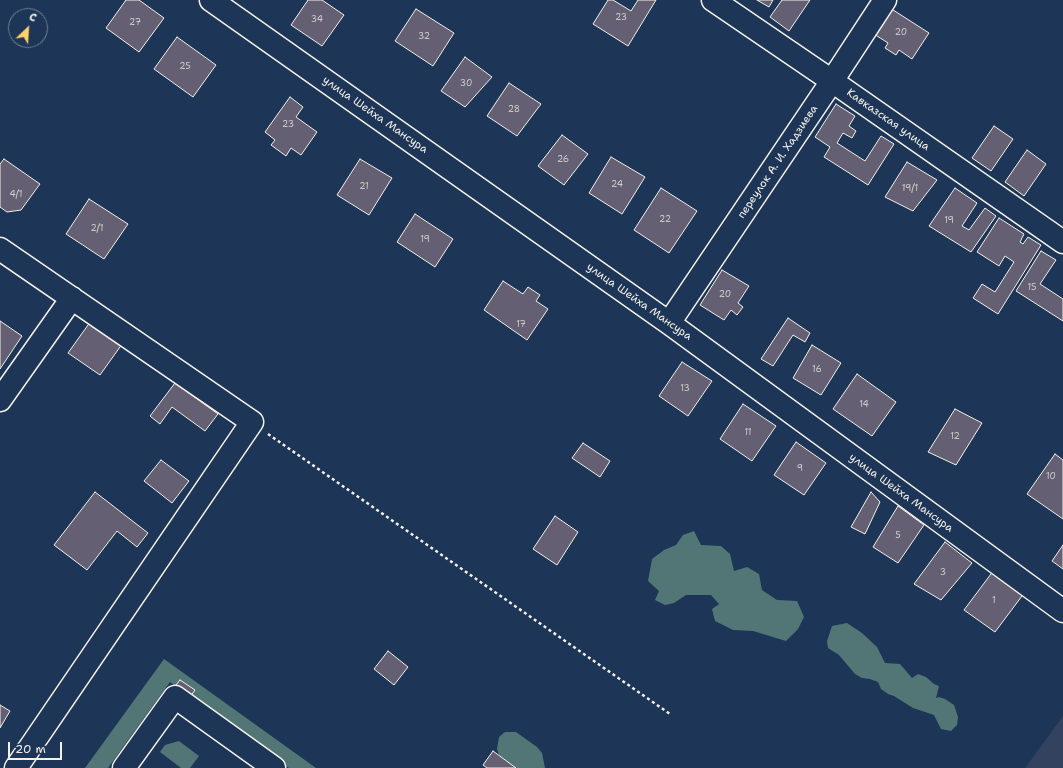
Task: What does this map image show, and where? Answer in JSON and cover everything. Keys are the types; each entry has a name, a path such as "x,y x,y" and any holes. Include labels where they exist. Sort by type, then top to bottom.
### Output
{"street":[{"name":"улица Шейха Мансура","path":"211,0 669,323 1063,611"},
{"name":"Кавказская улица","path":"713,0 1063,242"},
{"name":"переулок А. И. Хадзиева","path":"669,323 885,0"},
{"path":"0,249 252,422 16,768"},
{"path":"0,400 72,298"},
{"path":"124,768 175,697 264,765"}],"path":[{"path":"252,422 670,714"}],"shaded area":[{"path":"1063,716 1063,768 1025,768"}],"green space":[{"path":"694,531 701,545 721,546 730,554 734,571 747,567 759,574 762,590 777,600 797,601 804,617 798,629 786,641 753,631 733,630 715,621 712,609 719,604 711,595 686,595 674,603 665,605 655,600 659,591 648,581 652,559 664,550 676,545 683,535"},
{"path":"847,623 862,633 877,647 885,663 900,664 912,678 918,674 926,677 934,684 939,686 936,698 939,697 945,699 954,705 958,717 957,725 951,731 941,729 934,715 913,708 888,694 881,689 878,682 862,678 855,674 839,655 828,648 827,641 832,626"},
{"path":"164,659 316,768 289,768 170,682 108,768 85,768"},
{"path":"505,732 516,732 537,747 542,753 545,768 508,768 500,758 497,749 499,737"},
{"path":"179,741 199,756 190,768 181,768 160,752 165,745"}],"building":[{"path":"126,0 139,0 164,18 139,52 106,28"},
{"path":"308,0 322,0 344,15 322,46 291,25"},
{"path":"608,0 613,0 631,11 638,0 656,0 628,46 593,24"},
{"path":"757,0 773,0 769,7"},
{"path":"782,0 810,0 789,31 770,17"},
{"path":"890,8 929,33 912,59 899,50 896,55 885,48 888,43 874,34"},
{"path":"416,9 454,33 433,66 395,41"},
{"path":"177,37 216,65 193,97 154,69"},
{"path":"465,57 492,77 465,107 441,91"},
{"path":"509,83 541,104 517,136 487,116"},
{"path":"290,97 303,107 296,117 317,132 301,155 291,148 286,156 271,145 275,140 265,132"},
{"path":"836,104 855,116 849,126 856,131 852,138 843,133 837,143 865,161 881,136 894,144 868,185 824,157 830,147 815,137"},
{"path":"994,126 1013,139 991,171 972,158"},
{"path":"562,135 588,154 564,185 538,166"},
{"path":"1027,150 1046,164 1024,196 1005,182"},
{"path":"611,157 645,177 622,214 589,193"},
{"path":"4,159 40,184 21,210 7,212 0,207 0,164"},
{"path":"360,159 392,178 369,215 337,195"},
{"path":"907,162 937,180 913,211 885,197"},
{"path":"661,188 697,211 669,253 634,230"},
{"path":"955,188 977,203 962,226 969,230 985,208 996,216 971,252 929,226"},
{"path":"89,199 128,224 104,259 66,234"},
{"path":"415,214 453,239 435,267 397,242"},
{"path":"999,218 1024,234 1020,242 1023,244 1028,237 1041,245 998,314 973,298 982,284 995,292 1014,262 1005,256 999,266 977,252"},
{"path":"1041,251 1056,260 1040,284 1063,299 1063,321 1016,291"},
{"path":"722,270 749,286 738,303 743,307 737,315 731,310 724,320 700,305"},
{"path":"503,281 523,294 528,287 540,295 536,301 548,309 527,340 484,310"},
{"path":"93,318 125,340 100,375 68,353"},
{"path":"788,318 810,333 805,342 793,335 773,366 761,359"},
{"path":"0,321 22,336 0,369"},
{"path":"812,345 841,363 821,395 793,378"},
{"path":"682,362 712,381 688,416 659,396"},
{"path":"857,374 896,402 872,436 833,409"},
{"path":"175,383 218,414 205,431 172,407 160,424 150,416"},
{"path":"743,404 776,426 752,461 720,439"},
{"path":"955,409 982,423 956,465 928,452"},
{"path":"796,442 826,463 804,495 774,475"},
{"path":"583,443 610,461 600,477 572,458"},
{"path":"1055,454 1063,460 1063,519 1027,494"},
{"path":"161,460 189,481 172,503 144,481"},
{"path":"95,492 148,533 137,547 117,531 87,570 54,545"},
{"path":"871,492 880,502 865,534 851,527"},
{"path":"898,506 924,525 898,563 873,547"},
{"path":"555,516 578,532 557,565 533,549"},
{"path":"945,542 972,563 941,600 914,584"},
{"path":"1063,545 1063,569 1052,561"},
{"path":"994,570 1025,592 995,632 964,610"},
{"path":"388,651 408,667 394,685 374,669"},
{"path":"180,680 195,690 187,701 172,690"},
{"path":"0,705 10,711 0,728"},
{"path":"493,751 516,768 487,768 483,765"}]}
